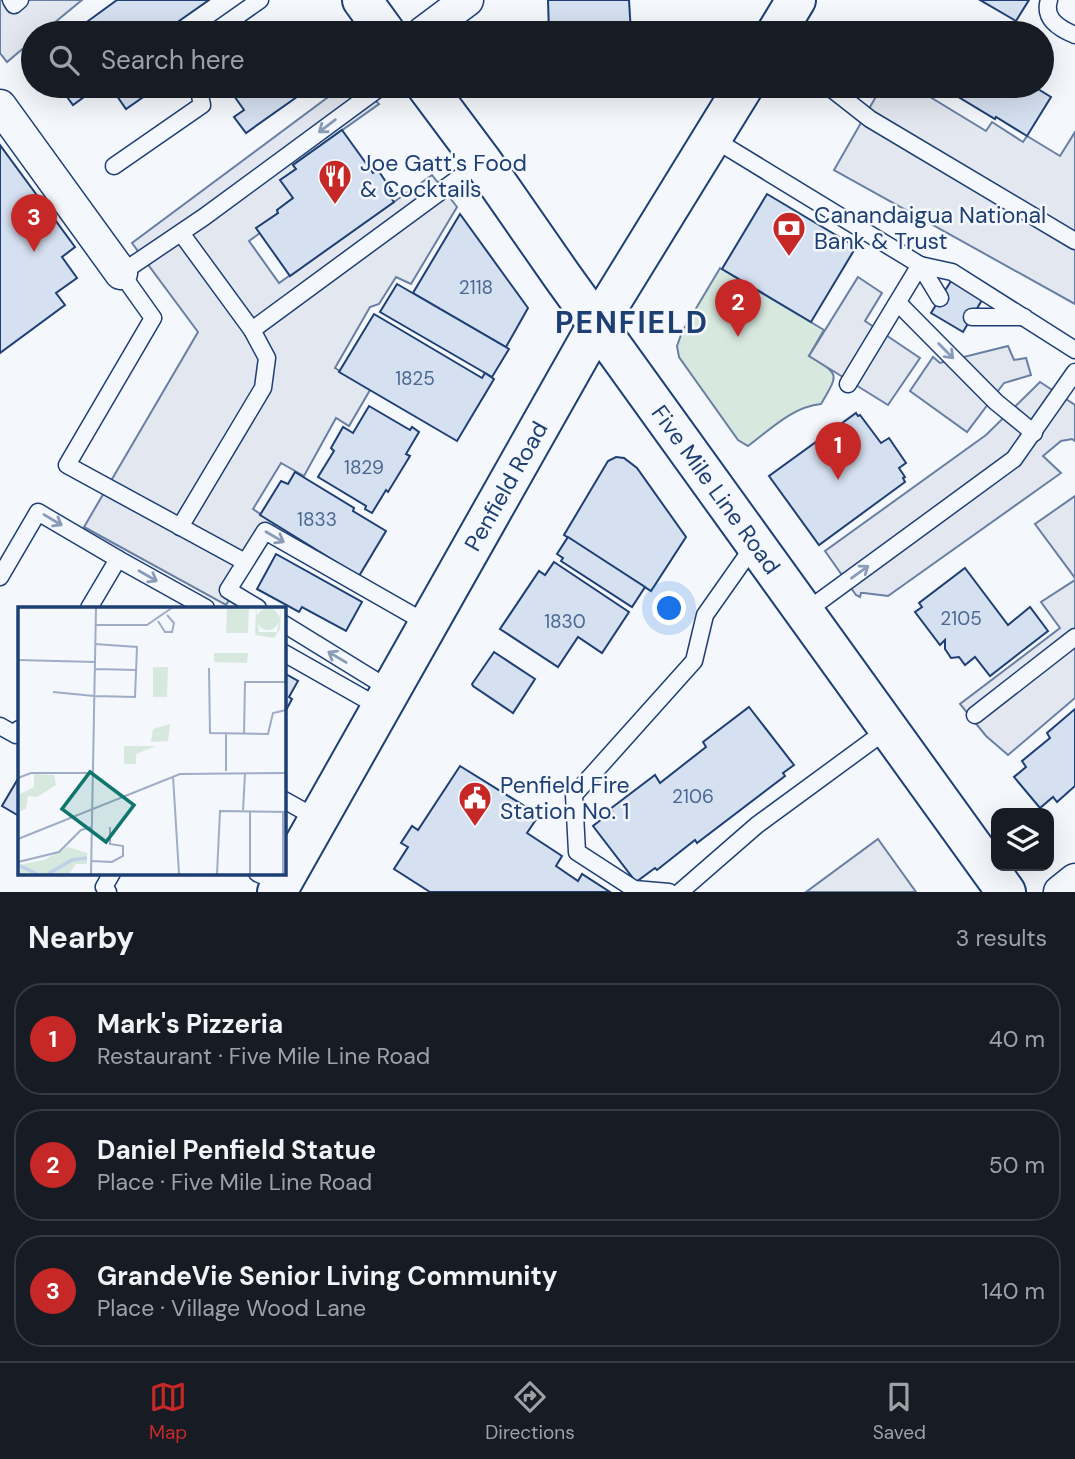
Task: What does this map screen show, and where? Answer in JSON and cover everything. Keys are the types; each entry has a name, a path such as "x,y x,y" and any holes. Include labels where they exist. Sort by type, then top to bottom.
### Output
{"main road":[{"path":"362,0 377,21"},
{"path":"783,21 796,0"},
{"name":"Five Mile Line Road","path":"434,98 1006,892"},
{"name":"Penfield Road","path":"285,871 318,820 597,325 737,98"}],"street":[{"path":"439,21 467,0"},
{"path":"0,106 121,273"},
{"path":"1060,892 1075,880"}],"lane":[{"path":"11,0 14,5 20,0"},
{"path":"230,21 260,0"},
{"path":"1049,0 1047,6 1054,21"},
{"path":"1054,21 1060,28 1075,35"},
{"path":"114,166 202,105 201,98"},
{"path":"245,562 67,465 153,318 121,273 204,217 366,98"},
{"path":"843,98 870,120 1075,241"},
{"path":"712,138 920,265 953,272 1075,350"},
{"path":"252,330 482,161"},
{"path":"180,527 263,388 267,358 252,330 181,233"},
{"path":"920,265 940,298"},
{"path":"848,384 920,265"},
{"path":"898,303 996,402 1034,433"},
{"path":"972,317 1024,317"},
{"path":"804,612 1014,459 1075,372"},
{"path":"0,577 38,512 204,607"},
{"path":"256,607 228,590 265,531 428,624"},
{"path":"669,892 634,889 578,852 574,795 694,661 705,615 755,544"},
{"path":"90,607 118,559"},
{"path":"285,625 386,699"},
{"path":"975,715 1075,637"},
{"path":"285,653 386,699"},
{"path":"0,726 16,735 18,731"},
{"path":"680,892 757,825 888,729"},
{"path":"285,801 318,820"},
{"path":"108,892 104,887 111,874"}],"shaded area":[{"path":"0,0 82,0 57,21 21,21 21,50 7,62 0,53"},
{"path":"327,98 373,98 379,104 293,165 296,169 281,180 293,198 277,210 278,213 260,233 249,241 279,283 432,175 457,207 411,284 396,277 379,304 370,307 335,368 370,390 349,426 336,418 304,476 281,463 253,509 275,524 226,605 84,527 198,332 132,243"},
{"path":"875,98 932,98 986,131 992,122 1023,142 1027,136 1060,156 1075,132 1075,304 834,170"},
{"path":"720,268 824,330 809,356 831,371 833,376 831,386 821,404 791,414 748,446 738,440 679,357 677,346 682,332"},
{"path":"858,277 882,293 865,321 920,358 888,405 809,356"},
{"path":"1008,346 1014,360 1026,358 1031,375 1004,383 967,432 910,391 933,357 940,363"},
{"path":"1040,382 1075,405 1075,441 1061,441 1043,456 1061,473 888,596 864,593 861,593 860,597 856,595 825,551 986,435"},
{"path":"1075,496 1075,578 1035,524"},
{"path":"1075,580 1075,698 1008,755 986,736 960,704 1060,628 1041,602"},
{"path":"878,839 916,892 806,892"}],"building":[{"path":"117,0 209,0 179,21 88,21"},
{"path":"548,0 629,0 630,21 549,21"},
{"path":"980,0 1029,0 1016,21"},
{"path":"68,98 83,98 73,105"},
{"path":"118,98 142,98 126,109"},
{"path":"236,98 295,98 246,133 234,117 244,110"},
{"path":"960,98 1050,98 1027,136 996,117 995,119"},
{"name":"Joe Gatt's Food & Cocktails","path":"342,130 373,173 378,170 392,191 387,193 394,202 290,276 256,228 278,213 277,210 293,198 280,180 296,169 293,165"},
{"path":"0,145 75,247 62,257 77,278 56,293 65,305 0,353"},
{"name":"Canandaigua National Bank & Trust","path":"767,194 856,247 811,322 722,269"},
{"path":"460,214 528,308 506,347 413,293"},
{"path":"951,281 982,300 963,332 931,313"},
{"path":"397,284 509,349 492,377 380,312"},
{"path":"374,314 482,378 485,373 494,379 457,441 339,372"},
{"path":"369,406 410,430 412,427 419,432 406,454 410,456 372,513 365,509 366,506 318,477 334,451 331,448 343,427 353,433"},
{"path":"856,413 881,443 889,438 906,463 899,468 905,482 819,545 769,476"},
{"path":"616,457 624,458 637,468 686,537 651,591 564,535 608,461"},
{"path":"295,472 386,531 359,576 260,515 281,481 288,484"},
{"path":"568,537 645,587 632,607 561,561 563,558 557,554"},
{"path":"276,554 362,602 346,631 302,607 299,612 257,589"},
{"path":"554,562 629,612 602,653 578,637 558,667 500,629 539,571 545,575"},
{"path":"965,568 1008,625 1030,607 1048,631 990,676 975,657 965,665 959,657 951,658 945,649 945,640 940,645 915,612 922,607 919,603"},
{"path":"494,652 535,679 513,713 472,684"},
{"path":"285,674 298,681 289,697 292,699 285,712"},
{"path":"749,707 794,765 783,773 785,776 697,843 695,840 657,870 655,868 636,882 593,826 612,811 610,809 655,775 660,783 706,747 703,742"},
{"path":"1075,709 1075,786 1057,802 1053,797 1040,808 1014,777 1026,767 1022,761 1050,738 1047,733"},
{"name":"Penfield Fire Station No. 1","path":"460,766 539,815 527,833 562,856 556,866 578,881 582,874 610,892 430,892 394,869 408,847 401,843 412,826 418,830"},
{"path":"18,779 18,815 2,806"}],"place":[{"name":"Joe Gatt's Food & Cocktails","path":"335,206"},
{"name":"GrandeVie Senior Living Community","path":"34,252"},
{"name":"Canandaigua National Bank & Trust","path":"789,258"},
{"name":"Daniel Penfield Statue","path":"738,337"},
{"name":"Mark's Pizzeria","path":"838,480"},
{"name":"Penfield Fire Station No. 1","path":"475,828"}],"district":[{"name":"PENFIELD","path":"632,322"}]}
